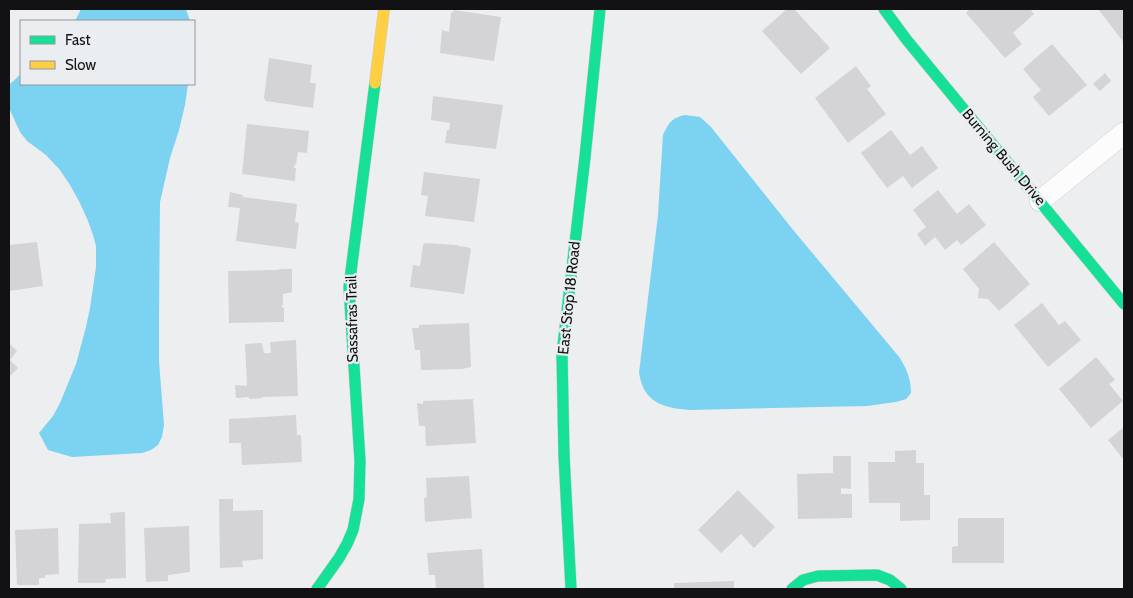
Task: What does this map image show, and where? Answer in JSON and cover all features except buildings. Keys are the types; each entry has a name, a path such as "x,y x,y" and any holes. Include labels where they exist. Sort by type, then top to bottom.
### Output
{"street":[{"name":"Sassafras Trail","path":"317,589 343,554 352,535 357,514 360,488 360,461 349,286 384,9"},
{"name":"East Stop 18 Road","path":"572,589 564,456 562,354 600,9"},
{"name":"Burning Bush Drive","path":"884,9 906,39 1124,304"},
{"path":"1040,200 1124,133"},
{"path":"792,589 803,580 818,576 877,575 896,583 901,589"}],"water":[{"path":"81,9 186,9 190,20 76,20"},
{"path":"20,75 20,85 188,85 185,105 160,202 159,361 164,425 162,437 158,445 151,450 142,453 72,457 48,450 39,433 53,416 60,403 76,364 90,308 96,267 96,246 80,203 60,170 46,155 27,141 20,132 9,108 9,85"},
{"path":"685,115 700,117 711,127 794,231 900,358 907,371 910,383 911,393 906,399 867,406 690,410 663,405 656,402 645,391 639,373 658,215 663,135 671,122"}],"traffic: fast":[{"path":"571,589 564,456 562,354 600,9"},
{"path":"884,9 906,39 1124,304"},
{"path":"317,589 347,544 353,530 359,499 360,461 349,287 375,83"},
{"path":"792,589 803,580 818,576 877,575 890,580 901,589"}],"traffic: slow":[{"path":"375,83 384,9"}]}
